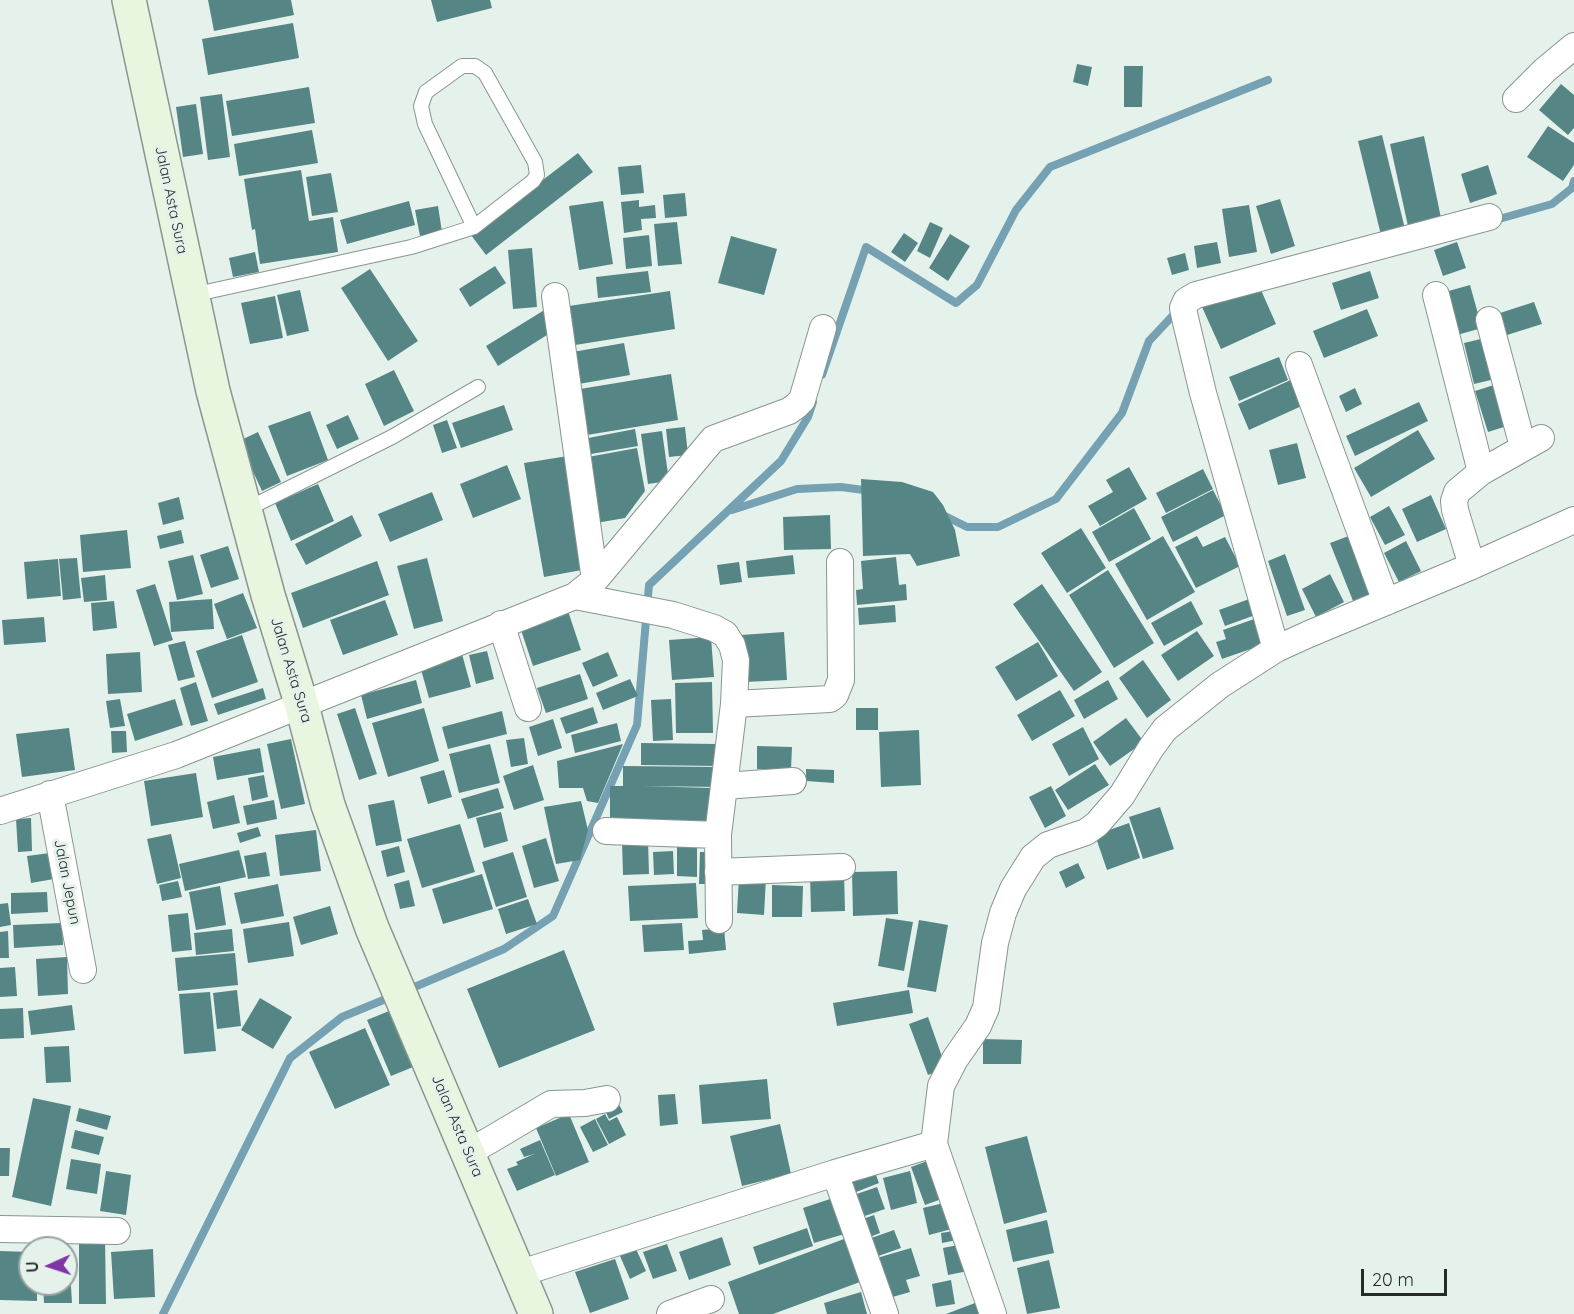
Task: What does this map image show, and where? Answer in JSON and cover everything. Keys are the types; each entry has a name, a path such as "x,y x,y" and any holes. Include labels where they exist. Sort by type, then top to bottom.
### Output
{"street":[{"name":"Jalan Asta Sura","path":"129,0 213,391 328,805 372,928 521,1273 536,1314"},
{"path":"1516,99 1545,70 1574,46"},
{"path":"1276,649 1203,393 1183,308 1186,301 1196,295 1489,217"},
{"path":"1436,295 1481,472"},
{"path":"555,296 595,580"},
{"path":"1472,566 1455,510 1456,492 1481,472 1532,442 1490,320"},
{"path":"0,807 176,755 575,596 595,580 713,439 789,411 802,400 823,328"},
{"path":"1299,364 1386,602"},
{"path":"993,1314 934,1144 941,1086 955,1059 978,1026 986,1008 995,943 1003,913 1013,889 1033,857 1048,845 1086,832 1096,824 1122,795 1165,729 1220,685 1276,649 1574,520"},
{"path":"734,704 830,699 835,695 841,680 840,562"},
{"path":"575,596 673,615 714,628 725,634 732,645 736,660 734,704 718,835 719,920"},
{"path":"501,624 528,708"},
{"path":"724,786 793,781"},
{"name":"Jalan Jepun","path":"50,794 83,970"},
{"path":"606,831 718,835"},
{"path":"718,872 842,867"},
{"path":"468,1153 551,1104 585,1103 607,1099"},
{"path":"521,1273 835,1173 934,1144"},
{"path":"835,1173 885,1314"},
{"path":"0,1229 117,1231"},
{"path":"670,1314 711,1299"}],"lane":[{"path":"192,295 411,247 474,227 533,181 537,175 534,162 484,73 475,66 462,66 426,92 421,106 425,124 474,227"},
{"path":"245,510 392,436 478,387"}],"building":[{"path":"208,0 291,0 294,15 214,31"},
{"path":"431,0 490,0 492,8 437,22"},
{"path":"293,23 299,58 208,75 202,39"},
{"path":"1077,64 1092,67 1088,86 1073,82"},
{"path":"1124,66 1143,66 1142,107 1124,107"},
{"path":"1561,84 1574,95 1574,128 1568,135 1539,110"},
{"path":"309,87 315,123 232,136 226,101"},
{"path":"222,94 230,157 208,160 200,97"},
{"path":"196,104 203,154 183,157 176,107"},
{"path":"1548,126 1574,143 1574,165 1563,181 1527,157"},
{"path":"312,130 318,163 239,176 234,144"},
{"path":"1382,135 1405,229 1381,235 1358,141"},
{"path":"1424,136 1441,218 1408,226 1390,144"},
{"path":"578,153 593,172 486,255 471,235"},
{"path":"641,165 644,193 621,195 618,167"},
{"path":"1488,165 1497,194 1470,203 1461,174"},
{"path":"301,170 309,221 333,217 338,252 260,264 244,179"},
{"path":"331,173 338,212 312,216 306,177"},
{"path":"685,193 687,216 665,218 663,195"},
{"path":"1280,199 1295,246 1271,254 1256,206"},
{"path":"639,200 639,207 655,205 656,218 641,219 642,230 624,233 621,202"},
{"path":"409,201 415,225 347,244 340,220"},
{"path":"603,201 613,264 579,270 569,206"},
{"path":"1249,205 1257,252 1229,257 1222,209"},
{"path":"438,206 442,232 420,236 415,210"},
{"path":"677,222 682,264 658,266 654,224"},
{"path":"930,222 943,228 930,258 917,251"},
{"path":"904,233 918,243 905,262 891,252"},
{"path":"950,234 970,246 948,281 929,268"},
{"path":"649,235 652,266 626,269 623,238"},
{"path":"731,236 777,249 764,295 718,283"},
{"path":"1217,242 1221,263 1197,268 1194,246"},
{"path":"1457,242 1466,268 1443,276 1434,250"},
{"path":"532,248 537,307 513,309 508,250"},
{"path":"255,252 259,272 233,277 229,258"},
{"path":"1185,253 1189,270 1172,275 1167,258"},
{"path":"495,266 506,283 470,307 459,289"},
{"path":"370,269 418,341 388,361 341,288"},
{"path":"648,271 651,292 598,298 596,277"},
{"path":"1370,271 1379,298 1341,310 1332,283"},
{"path":"1257,281 1276,324 1221,349 1202,307"},
{"path":"1470,285 1482,328 1457,335 1445,292"},
{"path":"300,290 309,331 287,336 277,295"},
{"path":"670,291 675,329 569,346 562,307"},
{"path":"275,296 283,338 250,344 241,303"},
{"path":"1534,302 1542,324 1507,335 1500,313"},
{"path":"546,309 558,328 498,366 486,346"},
{"path":"1367,309 1378,336 1324,358 1313,331"},
{"path":"1485,338 1495,379 1474,384 1464,343"},
{"path":"624,343 630,375 573,385 567,353"},
{"path":"1279,357 1288,380 1239,401 1229,377"},
{"path":"394,370 414,411 384,426 365,384"},
{"path":"671,374 678,420 581,436 574,390"},
{"path":"1295,378 1306,404 1249,430 1238,404"},
{"path":"1494,385 1507,426 1488,432 1475,391"},
{"path":"1355,388 1362,404 1346,412 1339,396"},
{"path":"1419,402 1428,421 1355,456 1346,436"},
{"path":"504,405 513,430 461,448 452,423"},
{"path":"310,411 328,460 287,476 268,426"},
{"path":"348,415 359,439 337,449 326,425"},
{"path":"447,420 457,448 442,453 433,425"},
{"path":"685,427 688,455 669,457 666,429"},
{"path":"635,429 638,446 585,455 583,439"},
{"path":"1418,430 1435,459 1371,497 1354,468"},
{"path":"662,431 669,481 648,484 641,434"},
{"path":"258,432 281,482 262,491 239,441"},
{"path":"1297,443 1306,478 1278,485 1269,450"},
{"path":"637,448 645,491 625,518 596,523 588,457"},
{"path":"568,456 587,569 544,577 524,463"},
{"path":"507,465 521,499 473,518 460,484"},
{"path":"1129,467 1147,499 1100,526 1088,506 1113,492 1106,480"},
{"path":"1203,469 1213,489 1166,513 1156,493"},
{"path":"861,479 902,482 933,492 943,505 955,530 960,556 917,566 910,554 863,556"},
{"path":"318,484 334,521 291,541 275,503"},
{"path":"1213,490 1226,515 1173,542 1161,517"},
{"path":"432,492 443,520 390,542 378,514"},
{"path":"1431,495 1446,529 1417,542 1402,509"},
{"path":"179,497 184,519 163,525 158,503"},
{"path":"1389,506 1405,535 1385,545 1370,517"},
{"path":"1134,508 1151,539 1109,562 1092,532"},
{"path":"352,515 362,536 306,565 295,544"},
{"path":"830,515 831,549 784,550 783,517"},
{"path":"1081,528 1106,568 1067,593 1041,553"},
{"path":"127,530 131,568 83,572 80,535"},
{"path":"181,530 184,543 160,549 157,536"},
{"path":"1354,534 1379,597 1355,606 1330,543"},
{"path":"1163,536 1195,592 1147,620 1115,564"},
{"path":"1197,536 1203,547 1225,537 1240,566 1196,588 1175,547"},
{"path":"1406,541 1421,571 1399,582 1384,553"},
{"path":"228,546 239,579 211,588 200,555"},
{"path":"1285,554 1305,610 1287,616 1268,561"},
{"path":"193,555 203,594 177,600 168,561"},
{"path":"793,555 795,574 748,578 746,561"},
{"path":"896,557 899,585 906,584 907,600 857,605 856,590 863,589 861,561"},
{"path":"77,558 81,598 63,600 59,559"},
{"path":"427,558 443,621 414,629 397,566"},
{"path":"58,559 61,596 27,599 24,562"},
{"path":"377,561 389,595 303,628 291,593"},
{"path":"739,562 742,582 720,585 717,565"},
{"path":"1108,570 1154,643 1114,668 1069,595"},
{"path":"1330,574 1344,602 1316,617 1302,589"},
{"path":"105,575 107,600 84,602 81,578"},
{"path":"155,584 173,640 154,646 136,590"},
{"path":"1042,584 1102,672 1074,691 1013,604"},
{"path":"243,593 257,628 227,639 214,604"},
{"path":"1252,598 1258,614 1225,626 1219,610"},
{"path":"212,599 214,629 171,632 169,602"},
{"path":"385,600 398,635 343,655 330,620"},
{"path":"114,601 117,628 93,631 91,603"},
{"path":"1191,601 1203,624 1164,646 1151,623"},
{"path":"895,605 896,622 859,625 858,608"},
{"path":"568,611 581,650 533,666 520,627"},
{"path":"44,617 46,642 4,645 2,620"},
{"path":"1257,618 1265,644 1222,659 1216,642 1226,639 1223,630"},
{"path":"1197,631 1214,656 1178,681 1161,655"},
{"path":"784,632 787,680 744,682 741,635"},
{"path":"242,635 258,682 212,698 196,651"},
{"path":"711,637 714,677 672,680 669,640"},
{"path":"185,641 195,677 178,681 168,645"},
{"path":"1038,642 1058,676 1016,701 995,667"},
{"path":"487,651 494,679 476,684 469,655"},
{"path":"140,652 142,692 108,694 106,654"},
{"path":"608,652 618,676 593,687 582,663"},
{"path":"462,654 471,687 429,698 420,666"},
{"path":"1143,660 1171,700 1147,718 1119,678"},
{"path":"580,674 588,699 546,713 537,688"},
{"path":"630,679 638,696 603,710 596,693"},
{"path":"416,680 422,703 367,719 361,695"},
{"path":"1108,680 1118,699 1084,719 1074,700"},
{"path":"196,682 208,721 191,726 180,688"},
{"path":"712,682 713,733 676,733 675,683"},
{"path":"263,688 266,699 218,715 214,704"},
{"path":"1060,690 1075,716 1032,741 1017,715"},
{"path":"120,699 125,726 110,728 106,701"},
{"path":"175,699 183,725 135,741 127,714"},
{"path":"671,699 673,740 653,741 651,700"},
{"path":"593,707 598,723 566,734 560,718"},
{"path":"355,708 377,774 359,780 337,714"},
{"path":"424,708 439,761 388,777 372,723"},
{"path":"856,708 878,708 878,730 856,730"},
{"path":"502,711 507,734 448,749 442,727"},
{"path":"1126,718 1144,742 1110,766 1093,742"},
{"path":"553,719 562,748 538,756 529,727"},
{"path":"617,723 621,741 575,753 571,735"},
{"path":"1083,727 1099,759 1069,776 1052,744"},
{"path":"69,728 75,770 22,777 16,734"},
{"path":"919,730 921,785 881,787 879,732"},
{"path":"111,731 126,731 127,752 112,753"},
{"path":"524,738 528,764 511,767 506,740"},
{"path":"291,739 305,804 281,809 267,744"},
{"path":"641,743 718,744 718,766 641,765"},
{"path":"490,744 500,783 459,793 449,754"},
{"path":"623,744 598,803 587,801 583,788 559,788 557,761"},
{"path":"757,746 792,747 791,769 757,769"},
{"path":"260,748 264,772 217,780 213,757"},
{"path":"1095,764 1109,785 1068,810 1055,790"},
{"path":"533,765 544,800 514,810 503,776"},
{"path":"623,766 718,767 718,787 642,786 712,788 711,821 610,819 610,786 623,786"},
{"path":"806,769 834,770 834,783 806,781"},
{"path":"444,770 452,797 428,804 420,777"},
{"path":"196,773 203,817 151,826 144,781"},
{"path":"264,775 268,797 252,801 248,778"},
{"path":"1051,786 1066,816 1045,828 1029,797"},
{"path":"498,788 504,808 468,819 461,799"},
{"path":"234,795 240,823 213,829 207,802"},
{"path":"274,800 277,819 247,825 243,806"},
{"path":"394,800 402,841 376,846 368,805"},
{"path":"581,801 588,830 580,860 556,864 544,807"},
{"path":"1160,807 1174,849 1143,859 1129,817"},
{"path":"501,812 508,841 484,848 476,818"},
{"path":"31,818 32,851 18,852 16,819"},
{"path":"1129,823 1140,858 1107,870 1095,835"},
{"path":"460,824 475,872 422,888 407,839"},
{"path":"258,827 261,836 240,843 237,833"},
{"path":"316,830 321,871 280,876 275,835"},
{"path":"171,834 181,878 157,884 147,839"},
{"path":"546,838 559,881 534,888 522,846"},
{"path":"648,840 649,874 623,875 622,841"},
{"path":"399,846 405,872 387,877 381,851"},
{"path":"677,846 697,847 697,877 677,876"},
{"path":"239,850 246,877 185,891 179,864"},
{"path":"673,851 674,874 654,875 653,852"},
{"path":"266,852 270,876 248,879 244,856"},
{"path":"513,852 527,897 496,907 482,862"},
{"path":"700,852 715,852 714,884 699,884"},
{"path":"50,853 54,879 31,883 27,856"},
{"path":"1078,863 1085,878 1066,888 1059,872"},
{"path":"897,871 898,914 853,916 852,872"},
{"path":"844,873 845,911 811,912 810,874"},
{"path":"482,874 493,909 443,924 432,889"},
{"path":"739,876 766,878 764,915 737,913"},
{"path":"409,880 415,906 400,909 394,884"},
{"path":"178,881 182,897 162,901 159,885"},
{"path":"696,883 698,918 630,921 628,886"},
{"path":"278,884 284,916 241,924 234,893"},
{"path":"772,885 803,886 802,917 772,917"},
{"path":"220,886 226,925 196,930 189,892"},
{"path":"47,892 48,912 11,914 11,893"},
{"path":"528,899 537,924 506,934 498,909"},
{"path":"8,903 11,925 0,927 0,904"},
{"path":"330,906 338,934 301,945 293,917"},
{"path":"188,913 192,950 172,952 168,915"},
{"path":"886,918 913,922 904,971 878,966"},
{"path":"919,920 948,925 936,992 907,987"},
{"path":"289,922 294,956 248,963 243,929"},
{"path":"62,923 63,945 14,948 13,925"},
{"path":"682,923 684,950 644,952 642,925"},
{"path":"724,928 726,950 689,954 688,941 703,940 702,930"},
{"path":"232,929 234,951 196,955 194,933"},
{"path":"8,931 9,958 0,958 0,932"},
{"path":"564,950 595,1030 499,1068 467,989"},
{"path":"235,953 238,985 178,991 175,958"},
{"path":"67,957 68,994 38,996 36,959"},
{"path":"15,967 17,996 0,997 0,968"},
{"path":"237,990 241,1026 217,1029 213,993"},
{"path":"909,990 913,1013 837,1026 833,1003"},
{"path":"210,992 216,1051 184,1054 179,994"},
{"path":"260,998 292,1017 273,1049 241,1030"},
{"path":"72,1005 75,1030 31,1035 28,1011"},
{"path":"23,1008 24,1038 0,1039 0,1009"},
{"path":"394,1009 418,1065 391,1076 367,1020"},
{"path":"928,1017 946,1068 928,1075 909,1024"},
{"path":"365,1028 390,1085 335,1109 309,1052"},
{"path":"983,1039 1022,1040 1021,1064 983,1064"},
{"path":"69,1046 71,1082 46,1083 44,1047"},
{"path":"767,1079 771,1119 702,1124 699,1085"},
{"path":"675,1094 678,1124 660,1126 658,1095"},
{"path":"33,1098 71,1106 51,1206 12,1197"},
{"path":"616,1099 623,1112 609,1119 603,1106"},
{"path":"79,1108 111,1116 107,1130 76,1121"},
{"path":"569,1114 589,1162 556,1176 536,1128"},
{"path":"605,1114 609,1121 617,1117 626,1135 609,1144 596,1119"},
{"path":"595,1119 608,1145 593,1152 580,1127"},
{"path":"780,1124 791,1174 742,1186 730,1136"},
{"path":"75,1130 104,1137 99,1155 71,1148"},
{"path":"1027,1136 1047,1212 1004,1224 985,1147"},
{"path":"540,1140 555,1175 517,1191 507,1169 518,1165 516,1162 534,1154 524,1157 520,1149"},
{"path":"0,1148 10,1148 9,1176 0,1176"},
{"path":"71,1159 101,1164 97,1194 66,1189"},
{"path":"933,1159 947,1197 925,1205 911,1167"},
{"path":"873,1167 879,1183 851,1194 845,1177"},
{"path":"106,1171 131,1175 126,1215 100,1211"},
{"path":"910,1171 917,1203 891,1210 883,1178"},
{"path":"877,1187 885,1209 856,1219 848,1197"},
{"path":"836,1197 848,1233 814,1243 803,1208"},
{"path":"952,1201 959,1227 929,1235 923,1208"},
{"path":"874,1215 880,1233 862,1240 855,1222"},
{"path":"1047,1220 1054,1253 1013,1262 1006,1230"},
{"path":"807,1228 813,1246 759,1265 753,1247"},
{"path":"894,1230 901,1248 867,1260 860,1242"},
{"path":"960,1230 962,1239 942,1243 941,1233"},
{"path":"79,1237 105,1237 106,1304 79,1304"},
{"path":"722,1237 731,1265 689,1280 679,1252"},
{"path":"844,1239 860,1282 773,1314 739,1314 728,1282"},
{"path":"667,1244 677,1271 653,1279 643,1252"},
{"path":"963,1244 968,1271 948,1275 943,1248"},
{"path":"911,1248 920,1276 906,1280 910,1292 882,1300 870,1260"},
{"path":"153,1249 155,1297 114,1299 111,1252"},
{"path":"636,1249 646,1271 630,1279 620,1256"},
{"path":"0,1251 18,1252 18,1296 37,1296 37,1301 0,1300"},
{"path":"615,1259 629,1299 590,1313 575,1272"},
{"path":"1049,1260 1060,1308 1027,1314 1017,1268"},
{"path":"951,1280 955,1304 936,1307 932,1284"},
{"path":"861,1292 867,1314 827,1314 824,1303"},
{"path":"44,1296 72,1296 72,1303 44,1303"},
{"path":"975,1303 979,1314 946,1314"}],"waterway":[{"path":"822,375 866,247 956,303 977,285 1016,210 1050,167 1268,80"},
{"path":"1492,221 1552,204 1572,188 1574,181"},
{"path":"939,513 967,527 998,527 1056,499 1122,413 1149,341 1179,309"},
{"path":"405,991 504,949 553,916 637,725 649,585 781,461 808,417 813,402"},
{"path":"732,510 797,489 841,487 871,491"},
{"path":"163,1314 290,1058 342,1017 393,996"}]}
